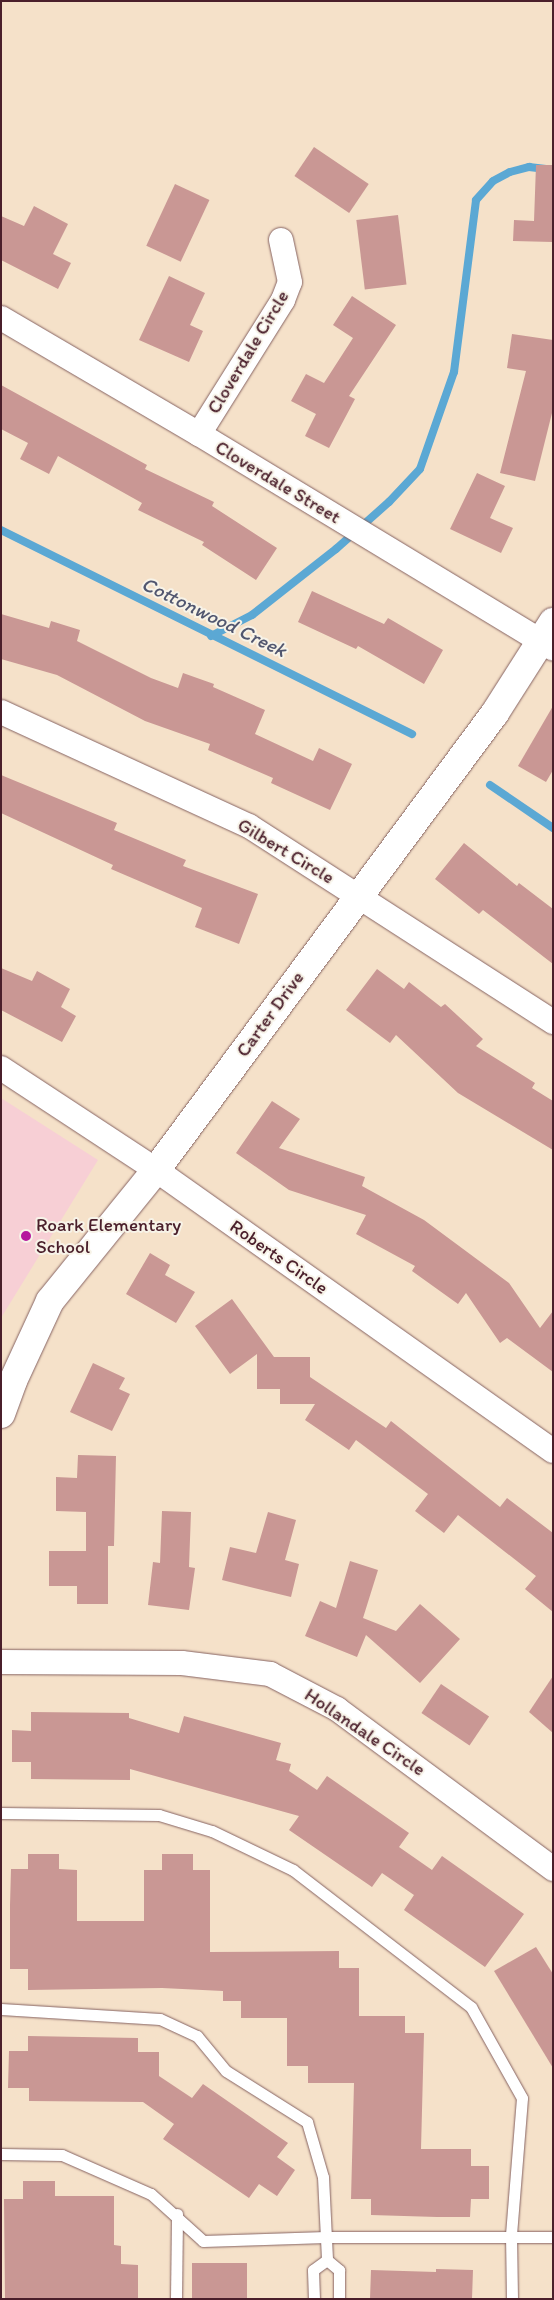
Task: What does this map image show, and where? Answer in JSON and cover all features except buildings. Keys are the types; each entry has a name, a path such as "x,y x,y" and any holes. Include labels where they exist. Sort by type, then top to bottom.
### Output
{"street":[{"name":"Cloverdale Circle","path":"199,434 283,300 290,282 281,240"},
{"name":"Cloverdale Street","path":"1,318 199,434 379,544 549,637"},
{"name":"Carter Drive","path":"1,1414 7,1381 50,1301 156,1170 549,637"},
{"name":"Gilbert Circle","path":"1,712 249,826 553,1022"},
{"name":"Roberts Circle","path":"1,1068 156,1170 553,1451"},
{"name":"Hollandale Circle","path":"1,1662 182,1663 270,1674 337,1709 553,1869"}],"lane":[{"path":"1,1813 159,1814 212,1831 293,1870 471,2007 522,2098 511,2235 512,2299"},
{"path":"1,2009 160,2019 197,2036 226,2071 307,2122 323,2177 327,2260 339,2270 339,2299"},
{"path":"1,2154 62,2155 151,2194 177,2214 203,2241 326,2237 511,2235 553,2237"},
{"path":"176,2299 177,2214"},
{"path":"314,2299 314,2270 327,2260"}],"shaded area":[{"name":"Roark Elementary School","path":"1,1098 98,1160 1,1318"}],"waterway":[{"path":"211,636 252,615 336,549 389,502 420,469 454,372 476,200 493,181 510,172 529,167 546,169"},
{"name":"Cottonwood Creek","path":"1,530 412,734"},
{"name":"Cottonwood Creek","path":"490,785 553,828"}],"place":[{"name":"Roark Elementary School","path":"26,1236"}]}
